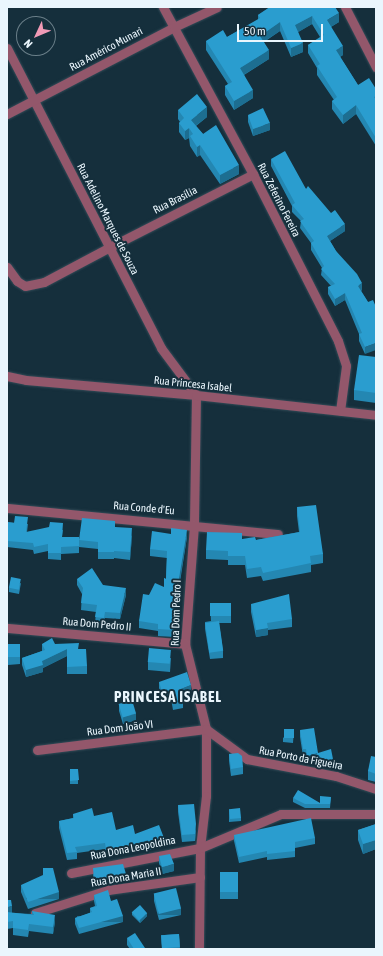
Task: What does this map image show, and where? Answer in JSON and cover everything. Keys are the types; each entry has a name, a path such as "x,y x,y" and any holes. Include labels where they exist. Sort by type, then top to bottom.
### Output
{"street":[{"name":"Rua Zeferino Fereira","path":"164,7 338,340 346,366 340,411"},
{"name":"Rua Américo Munari","path":"7,114 217,7"},
{"path":"345,7 376,67"},
{"name":"Rua Adelino Marques de Souza","path":"7,48 108,248 161,348 196,395"},
{"name":"Rua Brasília","path":"7,267 17,281 25,286 44,282 252,174"},
{"name":"Rua Princesa Isabel","path":"7,376 33,381 196,395 376,415"},
{"name":"Rua Dom Pedro I","path":"196,395 194,525 185,644 206,729 206,796 200,848 199,949"},
{"name":"Rua Conde d'Eu","path":"7,508 278,534"},
{"name":"Rua Dom Pedro II","path":"7,628 185,644"},
{"name":"Rua Dom João VI","path":"37,750 206,729"},
{"name":"Rua Porto da Figueira","path":"206,729 246,759 336,776 376,789"},
{"path":"200,848 281,814 376,814"},
{"name":"Rua Dona Leopoldina","path":"71,873 200,848"},
{"name":"Rua Dona Maria II","path":"35,913 108,890 200,877"}],"building":[{"path":"270,7 335,7 339,13 327,20 343,46 336,50 358,85 369,78 376,89 376,96 374,97 376,100 376,138 356,105 343,115 332,101 337,97 317,66 320,64 308,45 324,35 312,16 295,25 303,43 291,48 280,22 260,36 269,50 240,68 253,90 234,101 225,86 232,82 206,41 223,30 227,37 260,18 258,15"},
{"path":"197,94 207,107 191,120 203,134 216,125 239,165 220,175 200,145 197,147 190,136 193,134 189,128 185,131 179,123 184,118 178,110"},
{"path":"263,108 270,123 253,129 248,115"},
{"path":"285,151 306,189 308,186 331,213 335,210 345,224 327,236 336,251 357,274 362,283 358,286 368,302 373,300 376,307 376,343 365,347 359,334 362,333 345,293 335,299 328,287 335,284 321,269 324,266 311,243 314,241 300,221 304,219 292,205 295,203 271,159"},
{"path":"359,355 376,357 376,393 354,390"},
{"path":"316,505 323,554 310,556 311,563 263,573 261,567 247,569 245,556 228,556 228,551 206,550 207,532 242,533 242,539 255,537 256,540 300,532 297,507"},
{"path":"15,516 28,517 26,532 49,527 50,522 63,523 62,537 79,537 79,546 61,547 61,553 48,553 48,544 34,547 33,543 7,541 7,522 14,523"},
{"path":"82,518 115,521 115,527 132,528 130,552 98,552 98,542 79,540"},
{"path":"171,528 187,530 173,614 175,614 174,630 158,629 158,624 139,621 143,594 149,595 155,583 164,587 164,578 166,579 167,551 150,549 152,531 171,534"},
{"path":"92,568 103,585 126,588 120,613 105,612 104,618 95,617 97,605 81,603 83,588 77,579"},
{"path":"11,577 21,579 19,590 9,588"},
{"path":"289,594 292,619 267,623 268,628 256,630 251,604"},
{"path":"210,603 231,603 231,616 210,616"},
{"path":"219,621 223,651 209,653 205,623"},
{"path":"52,638 55,644 79,643 78,649 86,649 87,666 67,667 67,649 42,661 43,665 26,670 22,658 45,650 42,644"},
{"path":"7,644 20,644 20,657 7,657"},
{"path":"149,648 171,650 170,664 148,662"},
{"path":"187,672 191,685 181,689 183,702 173,704 171,693 163,695 159,682"},
{"path":"132,700 136,713 123,717 119,704"},
{"path":"314,728 318,753 331,749 333,759 325,761 319,759 317,753 307,756 306,749 303,749 300,730"},
{"path":"284,729 294,729 294,738 284,738"},
{"path":"238,753 242,756 243,767 231,769 229,754"},
{"path":"371,756 376,757 376,774 368,771"},
{"path":"70,769 78,769 79,780 70,781"},
{"path":"298,790 320,803 320,796 331,797 330,804 305,804 293,798"},
{"path":"194,804 196,824 195,834 182,835 178,805"},
{"path":"92,808 94,816 112,812 116,830 133,825 135,834 159,825 164,838 149,843 148,840 120,848 106,849 105,843 75,847 77,852 67,853 59,821 74,818 73,814"},
{"path":"240,808 241,818 230,819 229,809"},
{"path":"311,818 315,838 295,842 295,851 267,854 267,851 239,857 234,835"},
{"path":"376,824 376,840 363,844 358,830"},
{"path":"170,854 174,864 162,867 159,856"},
{"path":"123,864 126,874 94,881 93,868"},
{"path":"43,868 53,868 59,892 28,902 21,885 43,875"},
{"path":"220,872 238,872 238,892 220,892"},
{"path":"176,888 181,908 159,914 154,894"},
{"path":"108,890 111,901 117,899 123,916 79,928 75,918 92,912 90,908 97,906 94,895"},
{"path":"7,900 11,900 12,906 7,907"},
{"path":"140,905 147,913 139,921 132,912"},
{"path":"32,911 55,915 53,927 29,924 28,930 13,928 13,921 7,922 7,912 34,915"},
{"path":"135,933 145,948 144,949 134,949 127,938"},
{"path":"179,934 180,947 162,948 161,935"}],"district":[{"name":"PRINCESA ISABEL","path":"168,697"}]}
